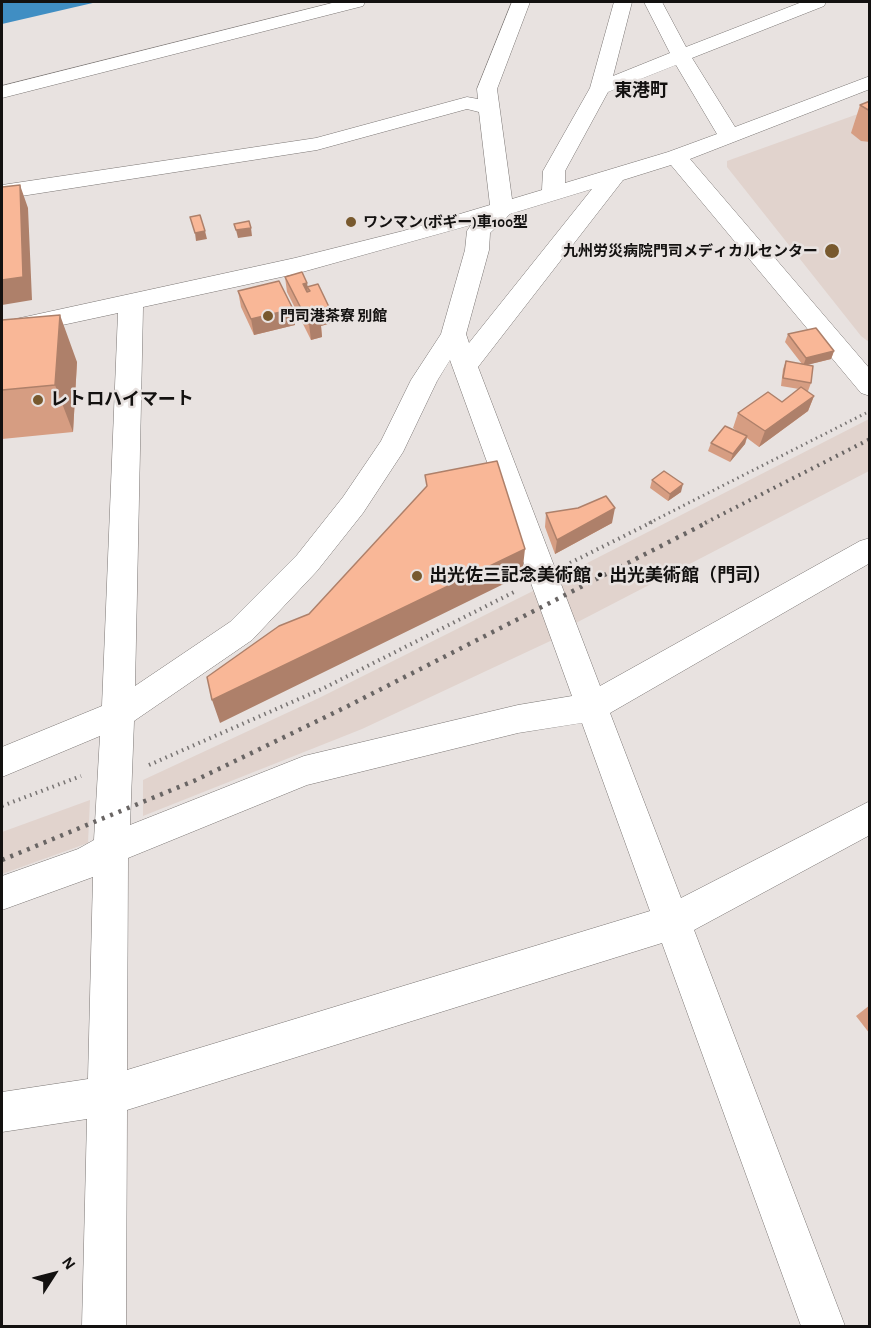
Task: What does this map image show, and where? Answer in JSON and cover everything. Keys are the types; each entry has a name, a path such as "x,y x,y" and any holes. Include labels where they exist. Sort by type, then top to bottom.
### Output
{"street":[{"path":"2,92 356,2"},
{"path":"502,209 487,89 521,2"},
{"path":"553,194 554,171 600,88 623,2"},
{"path":"653,2 681,56 729,135"},
{"path":"600,88 817,2"},
{"path":"2,330 295,266 411,236 676,157 870,82"},
{"path":"2,192 317,144 466,103 489,108"},
{"path":"676,157 870,387"},
{"path":"465,366 615,175"},
{"path":"2,762 118,714 241,631 307,563 353,505 393,445 424,380 453,334 477,249 479,231 502,209"},
{"path":"104,1326 111,849 118,714 131,301"},
{"path":"453,334 824,1326"},
{"path":"2,893 88,862 111,849 304,771 518,719 592,707 870,549"},
{"path":"2,1112 107,1096 672,922 870,817"}],"path":[{"path":"2,806 115,764 143,768 324,688 870,411"}],"shaded area":[{"name":"九州労災病院門司メディカルセンター","path":"869,110 869,342 861,336 727,167 727,161"},
{"path":"869,419 869,471 570,626 552,581"},
{"path":"543,586 561,636 362,729 143,816 143,780 319,698"},
{"path":"90,800 88,843 2,874 2,832"}],"water":[{"path":"2,2 97,2 2,24"}],"building":[{"path":"870,101 870,111 860,105"},
{"path":"20,185 23,277 2,280 2,187"},
{"path":"200,215 205,231 195,233 190,217"},
{"path":"249,221 251,228 236,230 234,224"},
{"path":"302,272 307,283 303,284 307,292 310,291 307,287 318,284 329,307 315,311 320,321 309,324 285,277"},
{"path":"279,281 293,309 251,319 238,291"},
{"path":"60,315 55,385 2,390 2,320"},
{"path":"816,328 834,351 806,358 788,334"},
{"path":"786,361 813,366 811,383 783,378"},
{"path":"801,387 814,396 765,431 738,413 768,392 782,402"},
{"path":"725,426 747,436 733,454 711,443"},
{"path":"497,461 525,549 212,700 207,677 279,626 309,614 427,486 425,475"},
{"path":"664,471 683,484 670,494 652,480"},
{"path":"606,496 615,508 557,540 546,513 578,508"}],"railway":[{"path":"705,523 870,439"},
{"path":"2,860 196,780 346,707 708,522"}],"place":[{"name":"ワンマン(ボギー)車100型","path":"351,222"},
{"name":"九州労災病院門司メディカルセンター","path":"832,251"},
{"name":"門司港茶寮 別館","path":"268,316"},
{"name":"レトロハイマート","path":"38,400"},
{"name":"出光佐三記念美術館・出光美術館（門司）","path":"417,576"}],"district":[{"name":"東港町","path":"641,91"}]}
